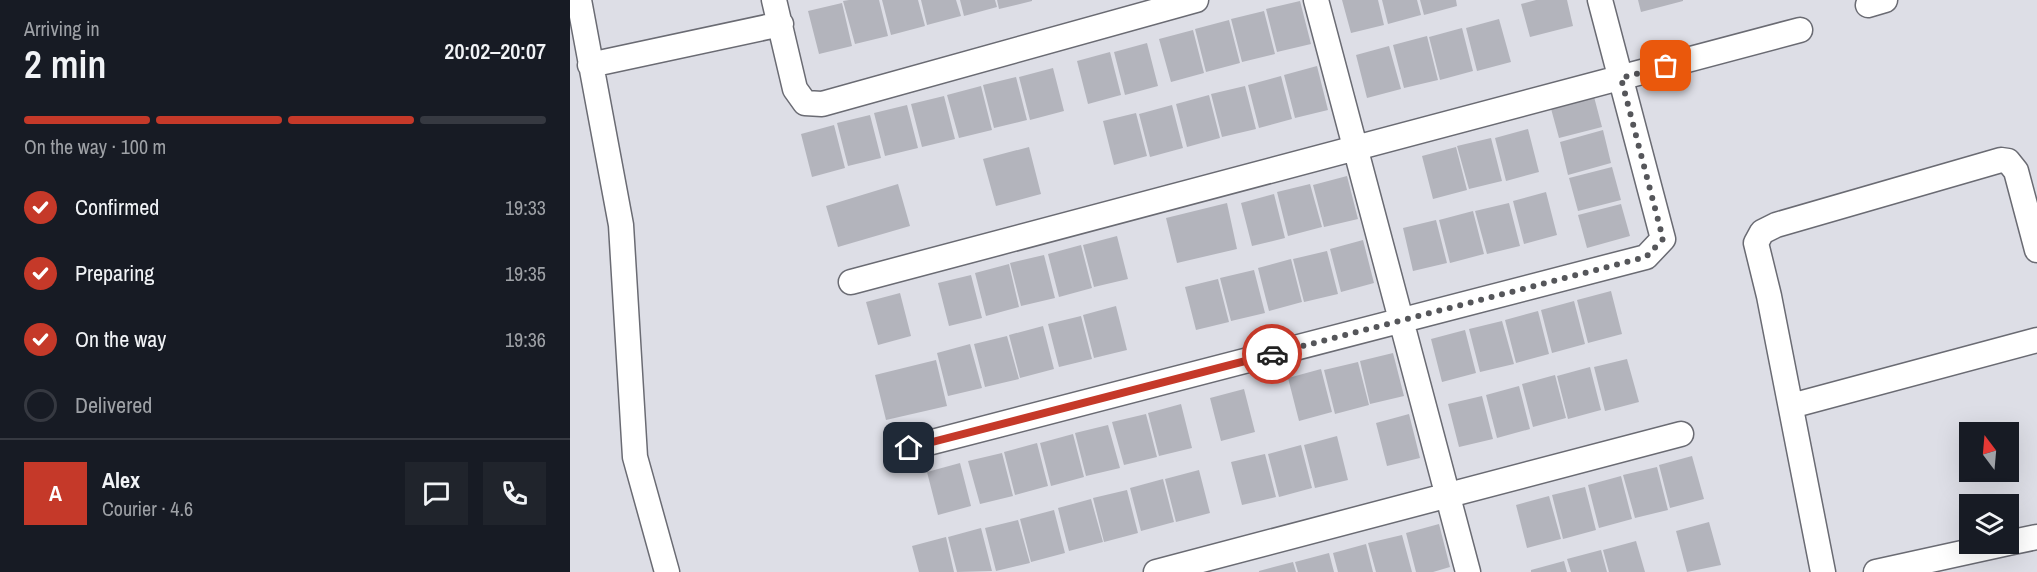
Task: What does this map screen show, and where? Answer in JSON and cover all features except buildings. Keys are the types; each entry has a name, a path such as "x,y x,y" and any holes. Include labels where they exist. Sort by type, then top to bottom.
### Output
{"street":[{"path":"579,0 621,225 635,457 667,572"},
{"path":"774,0 795,89 805,103 822,104 1196,0"},
{"path":"1316,0 1468,572"},
{"path":"909,448 1646,257 1663,239 1600,0"},
{"path":"590,65 781,24"},
{"path":"851,282 1800,30"},
{"path":"1823,572 1756,243 1762,232 1776,225 2001,160 2008,161 2016,171 2037,250"},
{"path":"1791,406 2037,340"},
{"path":"1156,572 1681,434"},
{"path":"2019,541 2037,537"},
{"path":"1875,572 1959,554"}],"way so far":[{"path":"1272,354 1646,257 1663,239 1621,78 1666,66"}],"route":[{"path":"909,448 1272,354"}]}
